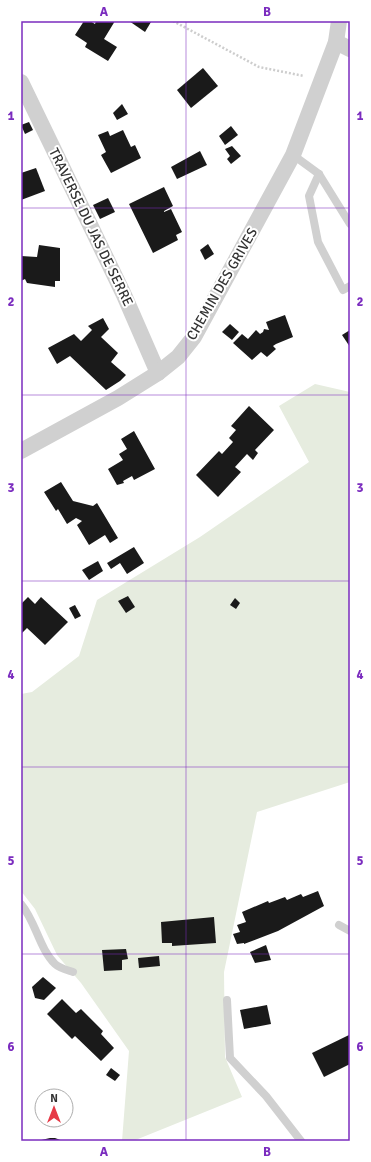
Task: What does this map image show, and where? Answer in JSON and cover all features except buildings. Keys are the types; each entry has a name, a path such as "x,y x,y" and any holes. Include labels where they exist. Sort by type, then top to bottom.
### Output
{"street":[{"name":"CHEMIN DES GRIVES","path":"21,451 118,398 158,373 178,356 194,337 293,155 329,62 343,46 339,21"},
{"name":"TRAVERSE DU JAS DE SERRE","path":"21,82 124,295 158,373"}],"lane":[{"path":"293,155 319,174 350,224"},
{"path":"319,174 309,196 318,242 343,290 350,286"},
{"path":"21,904 28,912 44,947 56,966 72,972"},
{"path":"339,925 350,931"},
{"path":"227,1000 230,1058 266,1096 301,1141"}],"path":[{"path":"173,21 259,67 304,76 329,62"}],"shaded area":[{"path":"315,384 350,392 350,782 257,812 224,972 225,1057 242,1097 133,1141 122,1141 129,1051 81,983 57,955 35,909 21,891 21,694 32,692 79,656 97,600 200,537 309,462 279,406"}]}
